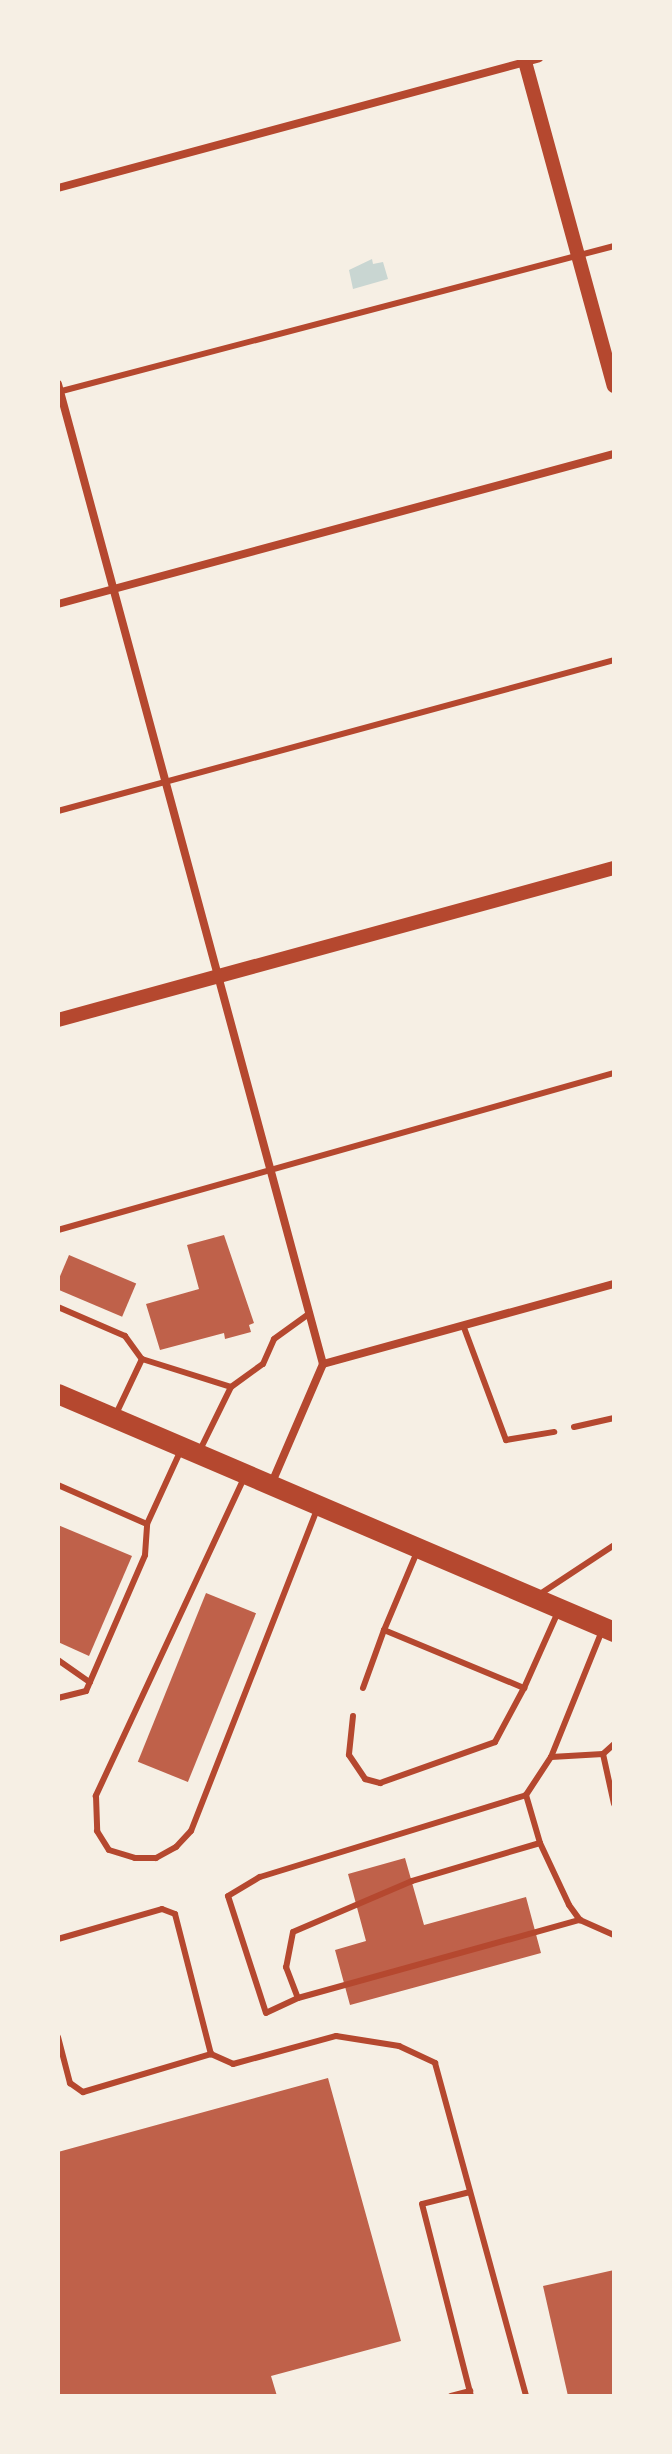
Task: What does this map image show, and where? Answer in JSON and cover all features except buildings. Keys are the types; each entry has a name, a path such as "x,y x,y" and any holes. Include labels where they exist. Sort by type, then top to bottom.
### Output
{"main road":[{"path":"58,1394 609,1630"}],"street":[{"path":"58,188 529,59 614,386"},
{"path":"59,389 323,1364 271,1485"},
{"path":"58,604 614,454"},
{"path":"58,1020 614,868"},
{"path":"323,1364 614,1284"}],"lane":[{"path":"59,389 614,246"},
{"path":"58,811 614,660"},
{"path":"58,1230 614,1073"},
{"path":"58,1307 125,1336 142,1359 231,1387"},
{"path":"58,1698 86,1691 145,1555 147,1524 231,1387 263,1364 274,1339 310,1313"},
{"path":"463,1325 506,1440 554,1432"},
{"path":"114,1418 142,1359"},
{"path":"574,1427 614,1418"},
{"path":"246,1475 96,1796 97,1831 109,1850 135,1858 156,1858 176,1847 191,1831 319,1506"},
{"path":"58,1485 147,1524"},
{"path":"534,1598 614,1545"},
{"path":"363,1688 418,1548"},
{"path":"353,1716 349,1755 365,1779 380,1783 495,1742 560,1609"},
{"path":"384,1630 524,1688"},
{"path":"580,1920 298,1998 266,2013 228,1896 260,1877 526,1795 551,1757 609,1630"},
{"path":"58,1660 90,1682"},
{"path":"551,1757 603,1754 614,1744"},
{"path":"603,1754 614,1804"},
{"path":"526,1795 540,1843 580,1920 614,1935"},
{"path":"298,1998 286,1967 293,1932 412,1881 540,1843"},
{"path":"58,1939 162,1909 175,1914 211,2054"},
{"path":"58,2037 70,2083 83,2092 211,2054 233,2064 336,2036 399,2046 435,2063 526,2396"},
{"path":"451,2396 471,2394 422,2204 470,2192"}],"shaded area":[{"path":"372,259 373,264 383,262 388,279 353,289 349,270"}]}
